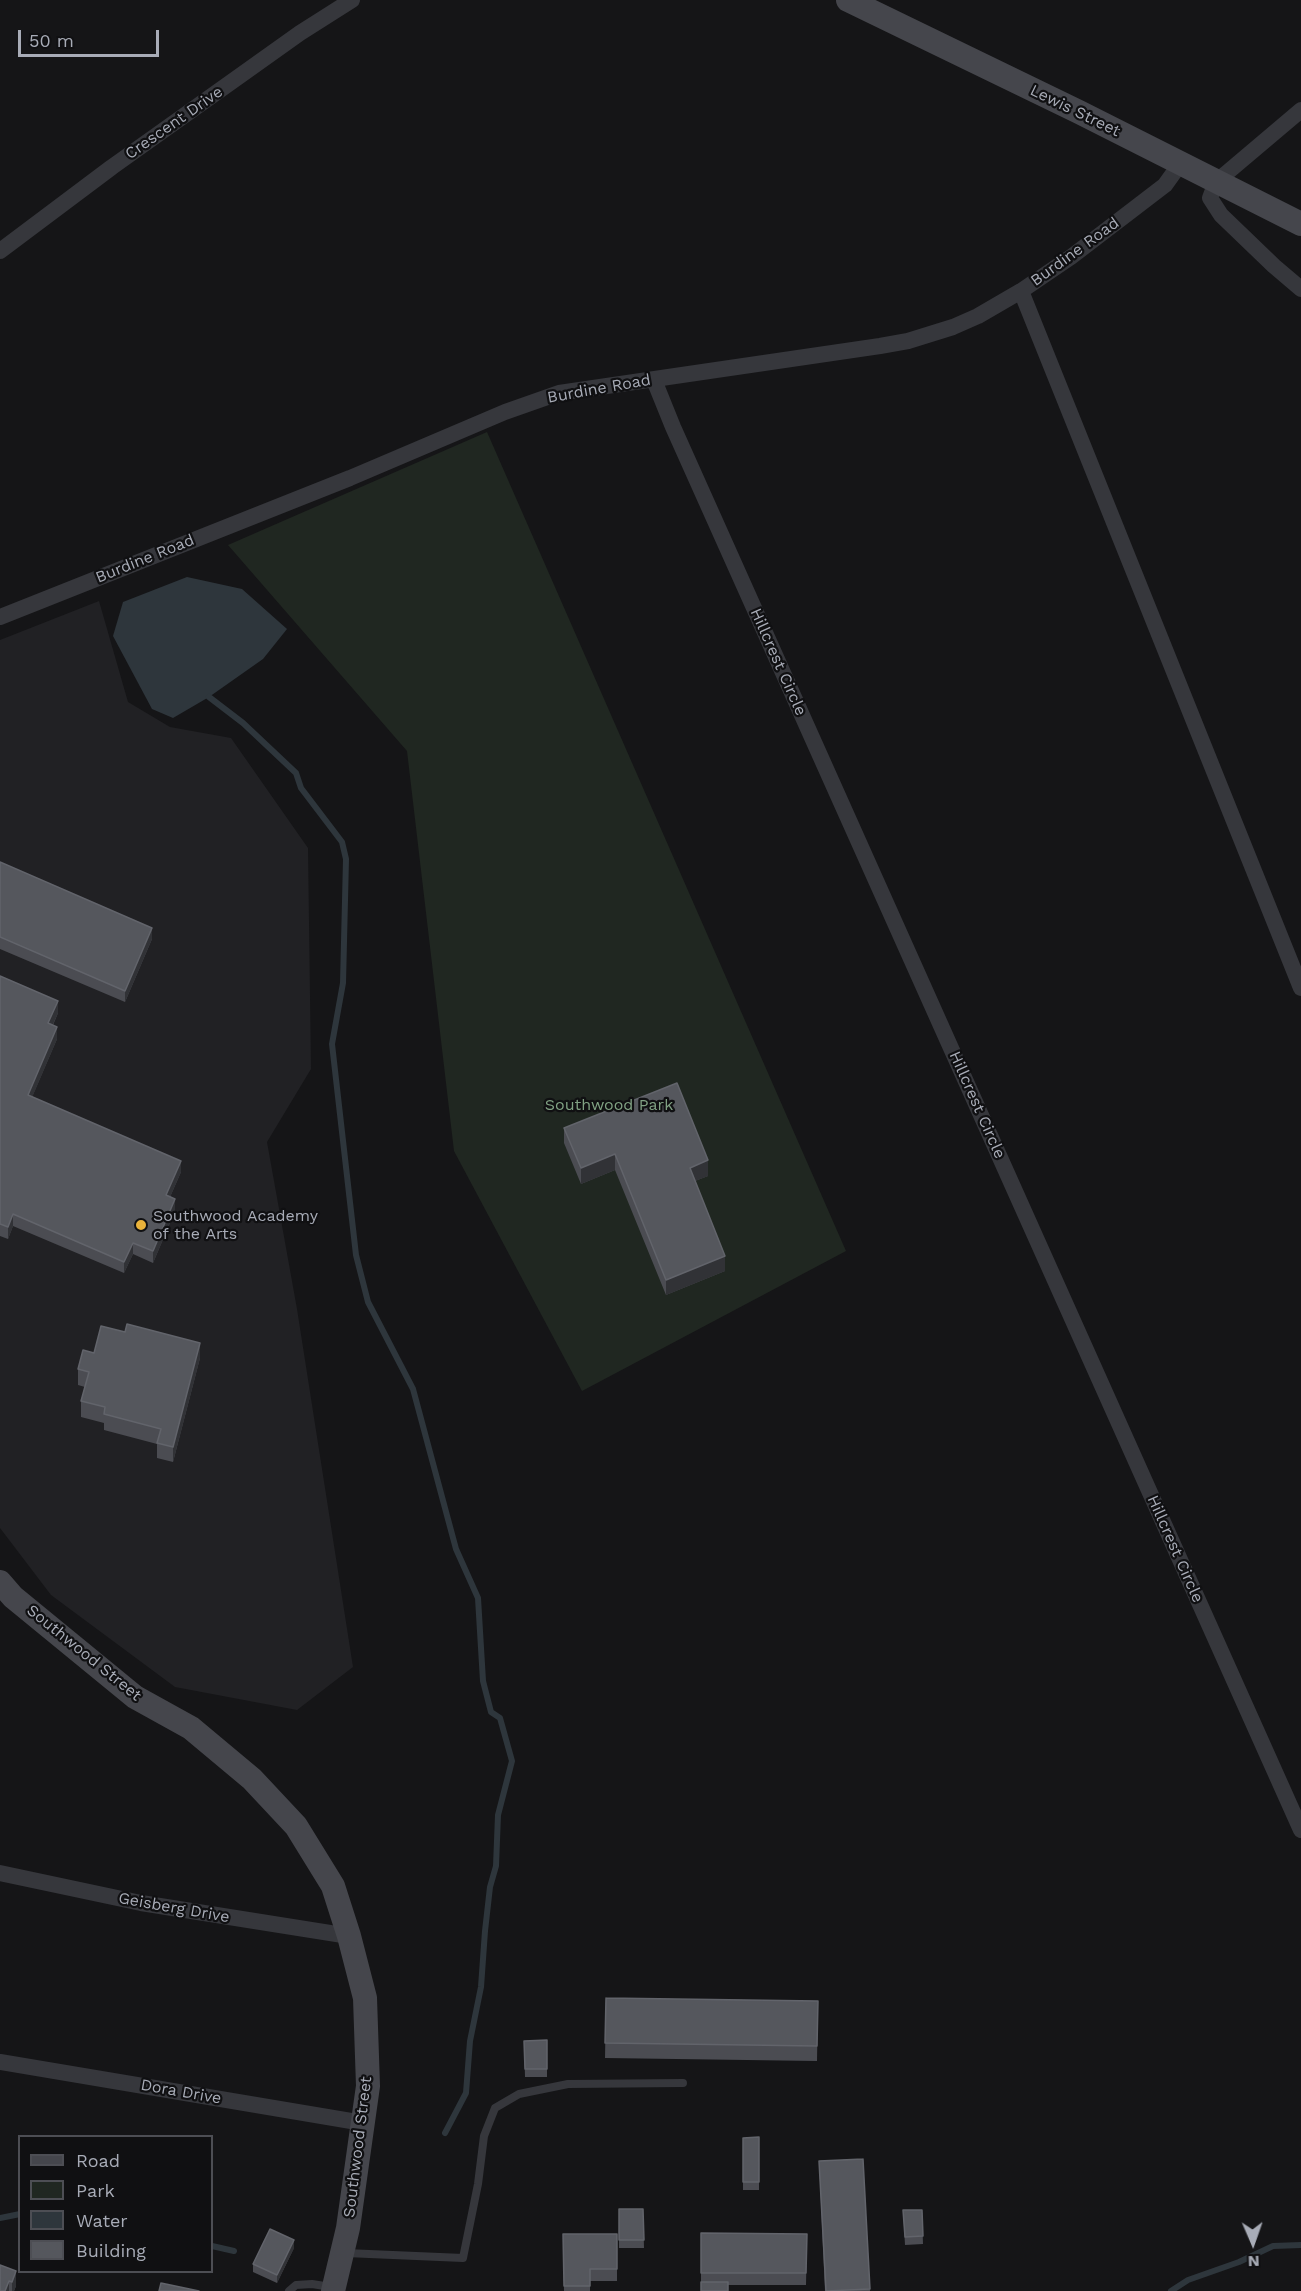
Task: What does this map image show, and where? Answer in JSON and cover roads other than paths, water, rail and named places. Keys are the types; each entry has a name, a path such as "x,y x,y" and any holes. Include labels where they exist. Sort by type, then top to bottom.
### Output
{"street":[{"name":"Crescent Drive","path":"0,251 112,167 300,33 352,0"},
{"name":"Lewis Street","path":"848,0 1079,112 1301,224"},
{"path":"1301,110 1216,182 1210,198 1221,215 1301,289"},
{"name":"Burdine Road","path":"0,617 339,482 505,412 559,393 908,341 953,327 978,316 1021,291 1071,257 1165,185 1180,164"},
{"path":"1021,291 1301,988"},
{"name":"Hillcrest Circle","path":"654,380 673,427 1301,1830"},
{"name":"Southwood Street","path":"0,1582 13,1597 135,1697 191,1728 252,1779 296,1826 333,1886 365,1998 368,2086 348,2228 334,2289"},
{"name":"Geisberg Drive","path":"0,1873 141,1903 349,1936"},
{"name":"Dora Drive","path":"0,2062 363,2123"}],"lane":[{"path":"342,2253 463,2258 478,2184 484,2136 495,2109 519,2094 568,2084 683,2084"},
{"path":"289,2291 296,2285 312,2284 334,2289"}],"water":[{"path":"187,577 242,589 287,629 263,659 209,697 173,718 152,709 113,636 123,602"}],"waterway":[{"path":"209,697 243,723 296,773 301,788 342,842 346,859 343,983 332,1044 356,1255 368,1302 413,1389 456,1549 478,1598 483,1681 491,1712 500,1718 512,1761 498,1815 496,1866 490,1887 481,1987 470,2041 466,2093 445,2133"},
{"path":"0,2218 18,2214"},
{"path":"1171,2291 1188,2280 1239,2262 1273,2246 1301,2245"},
{"path":"213,2246 234,2251"}],"place":[{"name":"Southwood Academy of the Arts","path":"141,1225"}],"park label":[{"name":"Southwood Park","path":"609,1105"}]}
